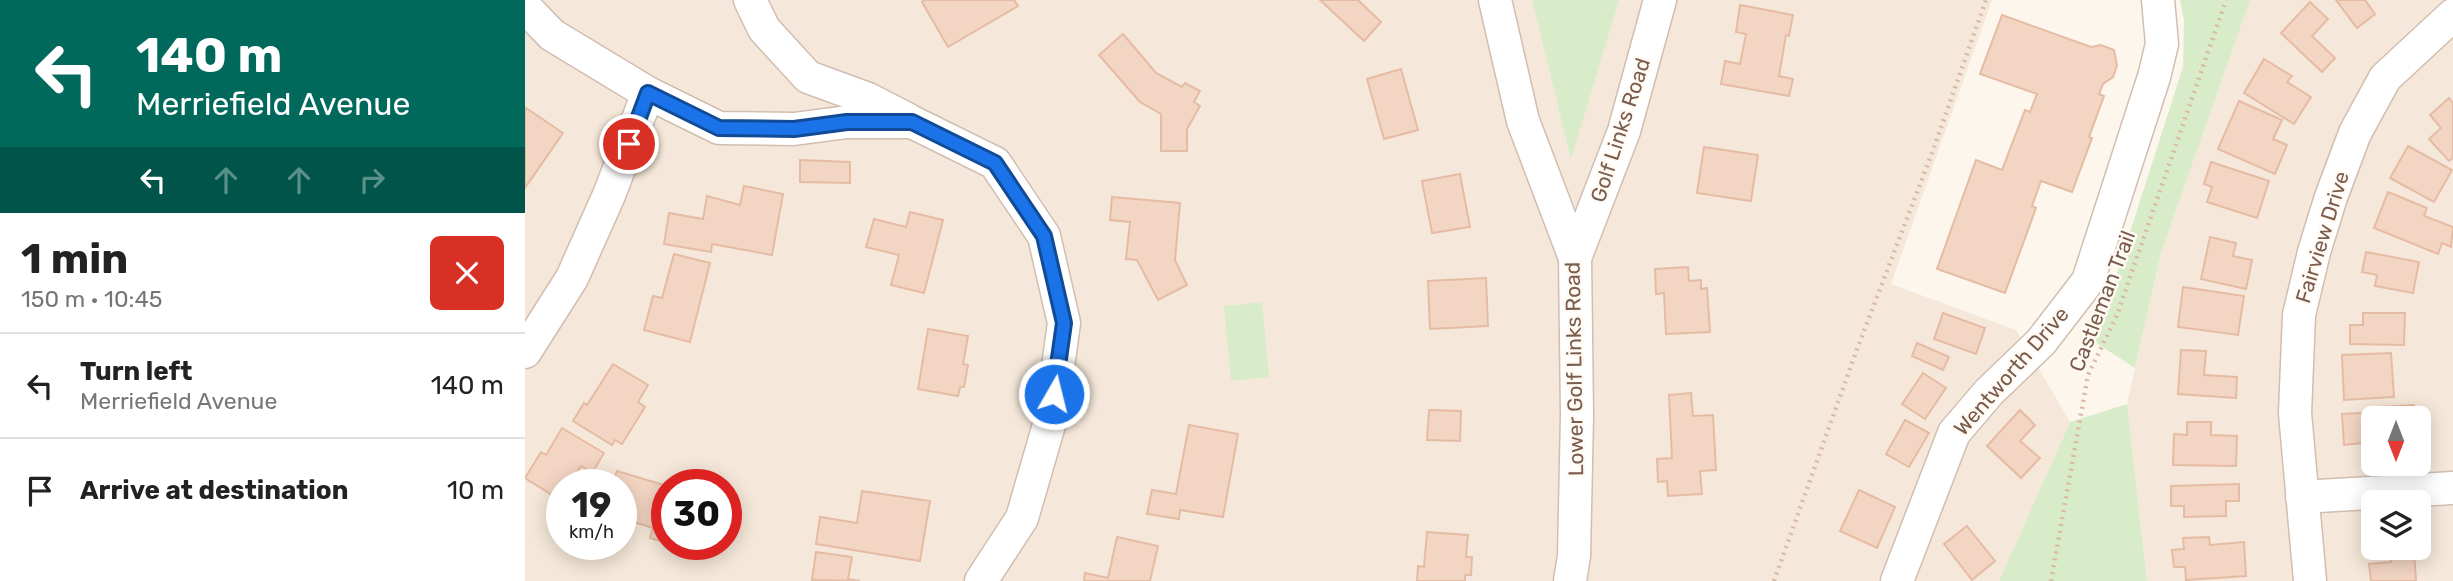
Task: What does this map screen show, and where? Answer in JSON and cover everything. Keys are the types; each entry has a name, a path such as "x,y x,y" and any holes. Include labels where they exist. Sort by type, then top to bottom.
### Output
{"street":[{"path":"750,0 764,29 809,77 868,99 995,163 1044,236 1064,323 1051,418 1022,518 981,581"},
{"name":"Lower Golf Links Road","path":"1495,0 1523,121 1575,258 1577,415 1574,556 1570,581"},
{"name":"Golf Links Road","path":"1575,258 1624,131 1660,0"},
{"name":"Wentworth Drive","path":"1897,581 1954,433 1989,393 2041,342 2088,281 2154,77 2162,44 2158,0"},
{"path":"525,7 552,35 648,93 719,128 794,129 847,122 912,122"},
{"name":"Fairview Drive","path":"2310,581 2295,413 2299,315 2324,219 2355,132 2385,78 2453,15"},
{"path":"525,352 572,278 610,195 648,93"},
{"path":"2302,497 2453,488"}],"path":[{"path":"1774,581 1986,0"},
{"name":"Castleman Trail","path":"2051,581 2088,374 2117,315 2226,0"}],"shaded area":[{"path":"525,0 1992,0 1891,284 2016,330 2070,422 1999,581 525,581"},
{"path":"2250,0 2453,0 2453,581 2147,581 2127,404 2161,253"}],"green space":[{"path":"1532,0 1619,0 1571,159"},
{"path":"2180,0 2250,0 2161,253 2135,368 2081,333 2112,288 2183,67 2184,20"},
{"path":"1262,302 1269,377 1231,381 1224,306"},
{"path":"2127,404 2147,581 1999,581 2070,422"}],"building":[{"path":"1014,0 1018,6 948,47 922,2"},
{"path":"1320,0 1358,0 1381,22 1364,41"},
{"path":"2336,0 2365,0 2375,14 2357,28"},
{"path":"2310,2 2328,19 2312,36 2335,58 2322,72 2281,33"},
{"path":"1740,5 1793,15 1789,36 1786,35 1779,76 1793,79 1789,96 1721,84 1725,61 1740,64 1746,34 1736,32"},
{"path":"2002,15 2091,47 2101,45 2114,50 2117,66 2113,77 2103,84 2099,94 2104,96 2072,192 2041,181 2032,206 2036,208 2005,293 1937,269 1976,160 2002,170 2025,110 2030,112 2037,94 1980,74"},
{"path":"1123,34 1156,73 1182,87 1185,83 1200,91 1194,102 1200,106 1187,129 1187,151 1161,151 1161,114 1140,102 1099,55"},
{"path":"2264,59 2292,76 2287,82 2311,97 2294,124 2244,93"},
{"path":"1401,69 1418,130 1384,139 1367,79"},
{"path":"2449,98 2453,103 2453,158 2449,161 2429,139 2441,128 2430,115"},
{"path":"2239,101 2282,120 2273,139 2287,145 2275,174 2218,149"},
{"path":"526,108 563,133 525,188 525,110"},
{"path":"2408,146 2452,170 2434,202 2390,178"},
{"path":"1704,147 1758,155 1751,201 1697,193"},
{"path":"800,160 850,162 850,183 800,182"},
{"path":"2211,162 2269,181 2257,218 2207,202 2212,187 2204,184"},
{"path":"1460,174 1470,227 1432,233 1422,181"},
{"path":"744,186 783,194 772,255 712,244 711,252 664,244 669,213 703,219 707,196 740,205"},
{"path":"2388,192 2427,208 2424,216 2453,227 2451,247 2442,243 2438,254 2374,228"},
{"path":"1112,197 1180,203 1175,260 1187,285 1158,300 1137,260 1126,259 1130,222 1110,220"},
{"path":"910,212 943,220 924,293 891,285 899,255 866,247 874,219 906,227"},
{"path":"2210,237 2236,243 2233,256 2252,260 2246,289 2201,279"},
{"path":"2366,252 2419,262 2413,293 2375,286 2377,275 2362,272"},
{"path":"674,254 710,263 690,342 644,330 653,296 662,298"},
{"path":"1688,267 1689,281 1701,280 1701,289 1707,288 1710,332 1666,334 1664,293 1656,294 1655,269"},
{"path":"1486,278 1488,326 1430,329 1428,281"},
{"path":"2183,287 2244,296 2238,335 2178,327"},
{"path":"1943,313 1985,328 1976,354 1934,339"},
{"path":"2363,313 2405,313 2404,345 2350,344 2350,325 2363,325"},
{"path":"928,329 968,336 963,364 968,365 964,387 960,387 958,396 918,389"},
{"path":"1917,343 1949,357 1943,370 1912,356"},
{"path":"2181,350 2206,351 2204,375 2237,377 2236,398 2178,394"},
{"path":"2391,353 2394,397 2344,400 2342,355"},
{"path":"613,364 648,385 638,402 645,407 622,444 615,440 612,445 573,421 584,403 587,405"},
{"path":"1923,373 1946,388 1925,419 1902,404"},
{"path":"1691,393 1693,416 1713,415 1716,470 1700,471 1702,494 1668,496 1667,481 1658,482 1657,459 1672,458 1669,395"},
{"path":"1429,410 1461,411 1460,441 1427,440"},
{"path":"2020,410 2035,425 2020,441 2040,458 2021,478 1987,446"},
{"path":"2361,413 2361,443 2344,445 2342,414"},
{"path":"1905,420 1929,433 1909,467 1886,454"},
{"path":"2187,422 2211,422 2211,435 2237,436 2236,466 2173,465 2174,434 2187,435"},
{"path":"1189,425 1238,434 1223,517 1180,510 1179,519 1147,514 1152,490 1176,494"},
{"path":"562,428 604,453 594,469 581,466 579,469 546,469 546,491 525,478 541,452 546,455"},
{"path":"637,477 651,481 651,527 637,523"},
{"path":"2239,484 2239,501 2226,501 2226,516 2184,517 2184,506 2171,506 2171,486"},
{"path":"1859,490 1895,507 1877,548 1840,531"},
{"path":"862,491 930,501 920,561 816,544 820,517 857,523"},
{"path":"1967,526 1995,561 1972,580 1944,544"},
{"path":"1427,532 1468,535 1466,557 1472,557 1471,575 1465,575 1465,581 1417,581 1418,566 1424,567"},
{"path":"1117,537 1158,546 1150,581 1084,581 1085,573 1108,578"},
{"path":"2209,537 2210,545 2244,542 2246,576 2186,580 2185,567 2174,567 2172,550 2184,549 2183,538"},
{"path":"816,552 852,557 848,579 860,581 812,580"},
{"path":"2415,560 2416,581 2371,581 2369,564"}],"route":[{"path":"629,144 648,93 719,128 794,129 847,122 912,122 995,163 1044,236 1064,323 1054,394"}]}
